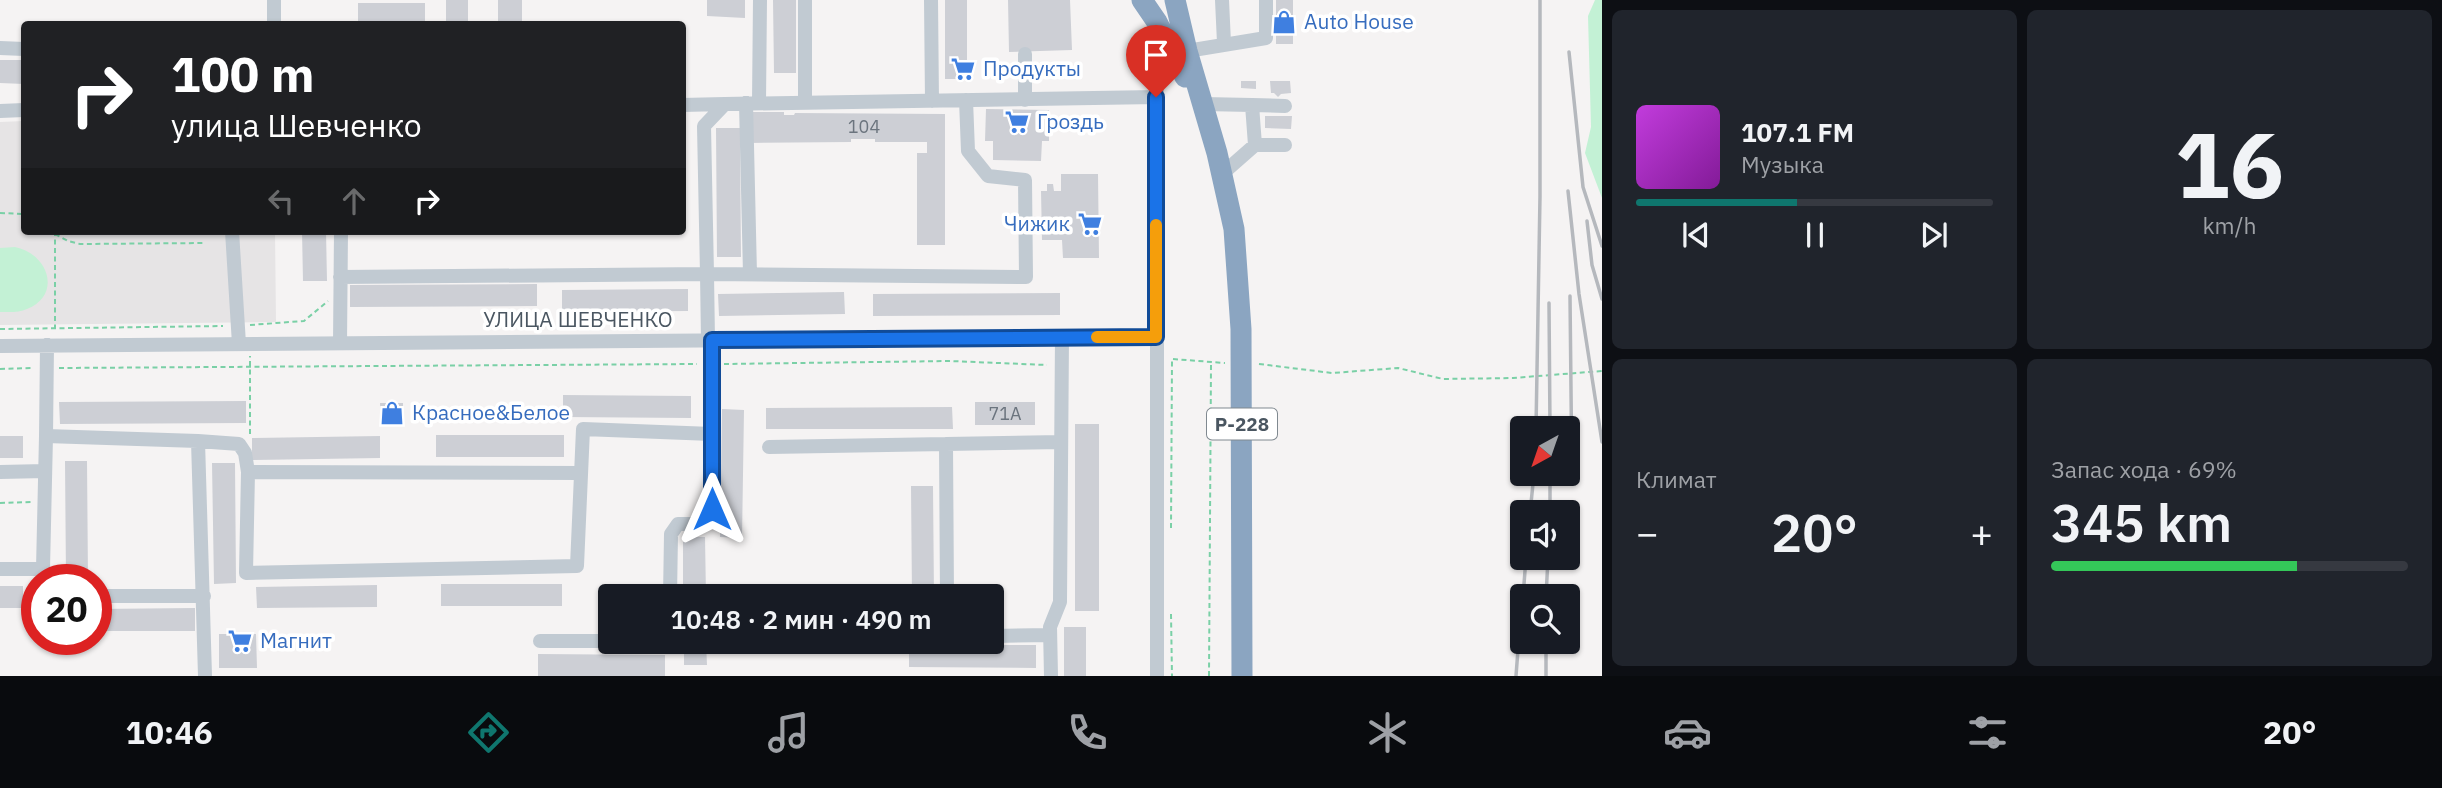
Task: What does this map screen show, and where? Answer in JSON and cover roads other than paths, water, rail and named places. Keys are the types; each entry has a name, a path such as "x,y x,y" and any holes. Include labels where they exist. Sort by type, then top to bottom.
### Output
{"highway":[{"name":"Р-228","path":"1142,0 1180,65 1217,153"},
{"name":"Р-228","path":"1175,0 1217,153 1234,229 1241,329 1242,676"}],"street":[{"path":"274,0 274,21"},
{"path":"750,274 753,103 760,0"},
{"path":"805,0 805,102"},
{"path":"931,0 932,101"},
{"path":"1222,0 1224,43"},
{"path":"1187,51 1266,38 1266,0"},
{"path":"1157,22 1157,676"},
{"path":"0,48 21,49"},
{"path":"1024,54 1025,100"},
{"path":"686,104 1156,97"},
{"path":"340,277 750,274 1026,277 1025,180 988,176 968,151 966,100"},
{"path":"670,584 671,534 678,524 699,524 712,509 712,364 704,125 725,104"},
{"path":"1203,104 1285,106"},
{"path":"1252,105 1255,145"},
{"path":"0,111 21,110"},
{"path":"1222,174 1255,145 1285,145"},
{"path":"232,235 237,326 244,344"},
{"path":"340,343 341,235"},
{"path":"1044,676 1051,676 1050,627 1060,602 1062,337"},
{"name":"УЛИЦА ШЕВЧЕНКО","path":"0,346 1156,337"},
{"path":"0,569 43,569 47,345"},
{"path":"46,436 239,444 245,453 248,472 246,573 577,566 583,429 712,434"},
{"path":"198,441 205,676"},
{"path":"769,447 1061,442"},
{"path":"946,444 947,584"},
{"path":"0,472 45,471"},
{"path":"248,472 581,473"},
{"path":"112,596 204,596"},
{"path":"1004,636 1050,635"},
{"path":"540,641 598,641"}],"railway":[{"path":"1536,416 1540,0"},
{"path":"1569,52 1583,187 1602,246"},
{"path":"1568,191 1579,294 1602,442"},
{"path":"1587,221 1592,265 1602,299"},
{"path":"1570,296 1571,416"},
{"path":"1549,303 1550,416"},
{"path":"1531,500 1533,486"},
{"path":"1550,486 1550,500"},
{"path":"1524,584 1525,570"},
{"path":"1547,570 1547,584"},
{"path":"1516,676 1518,654"},
{"path":"1546,654 1546,676"}],"place":[{"name":"Auto House","path":"1284,22"},
{"name":"Продукты","path":"963,69"},
{"name":"Гроздь","path":"1017,122"},
{"name":"Чижик","path":"1090,224"},
{"name":"Красное&Белое","path":"392,413"},
{"name":"Магнит","path":"240,641"}]}
